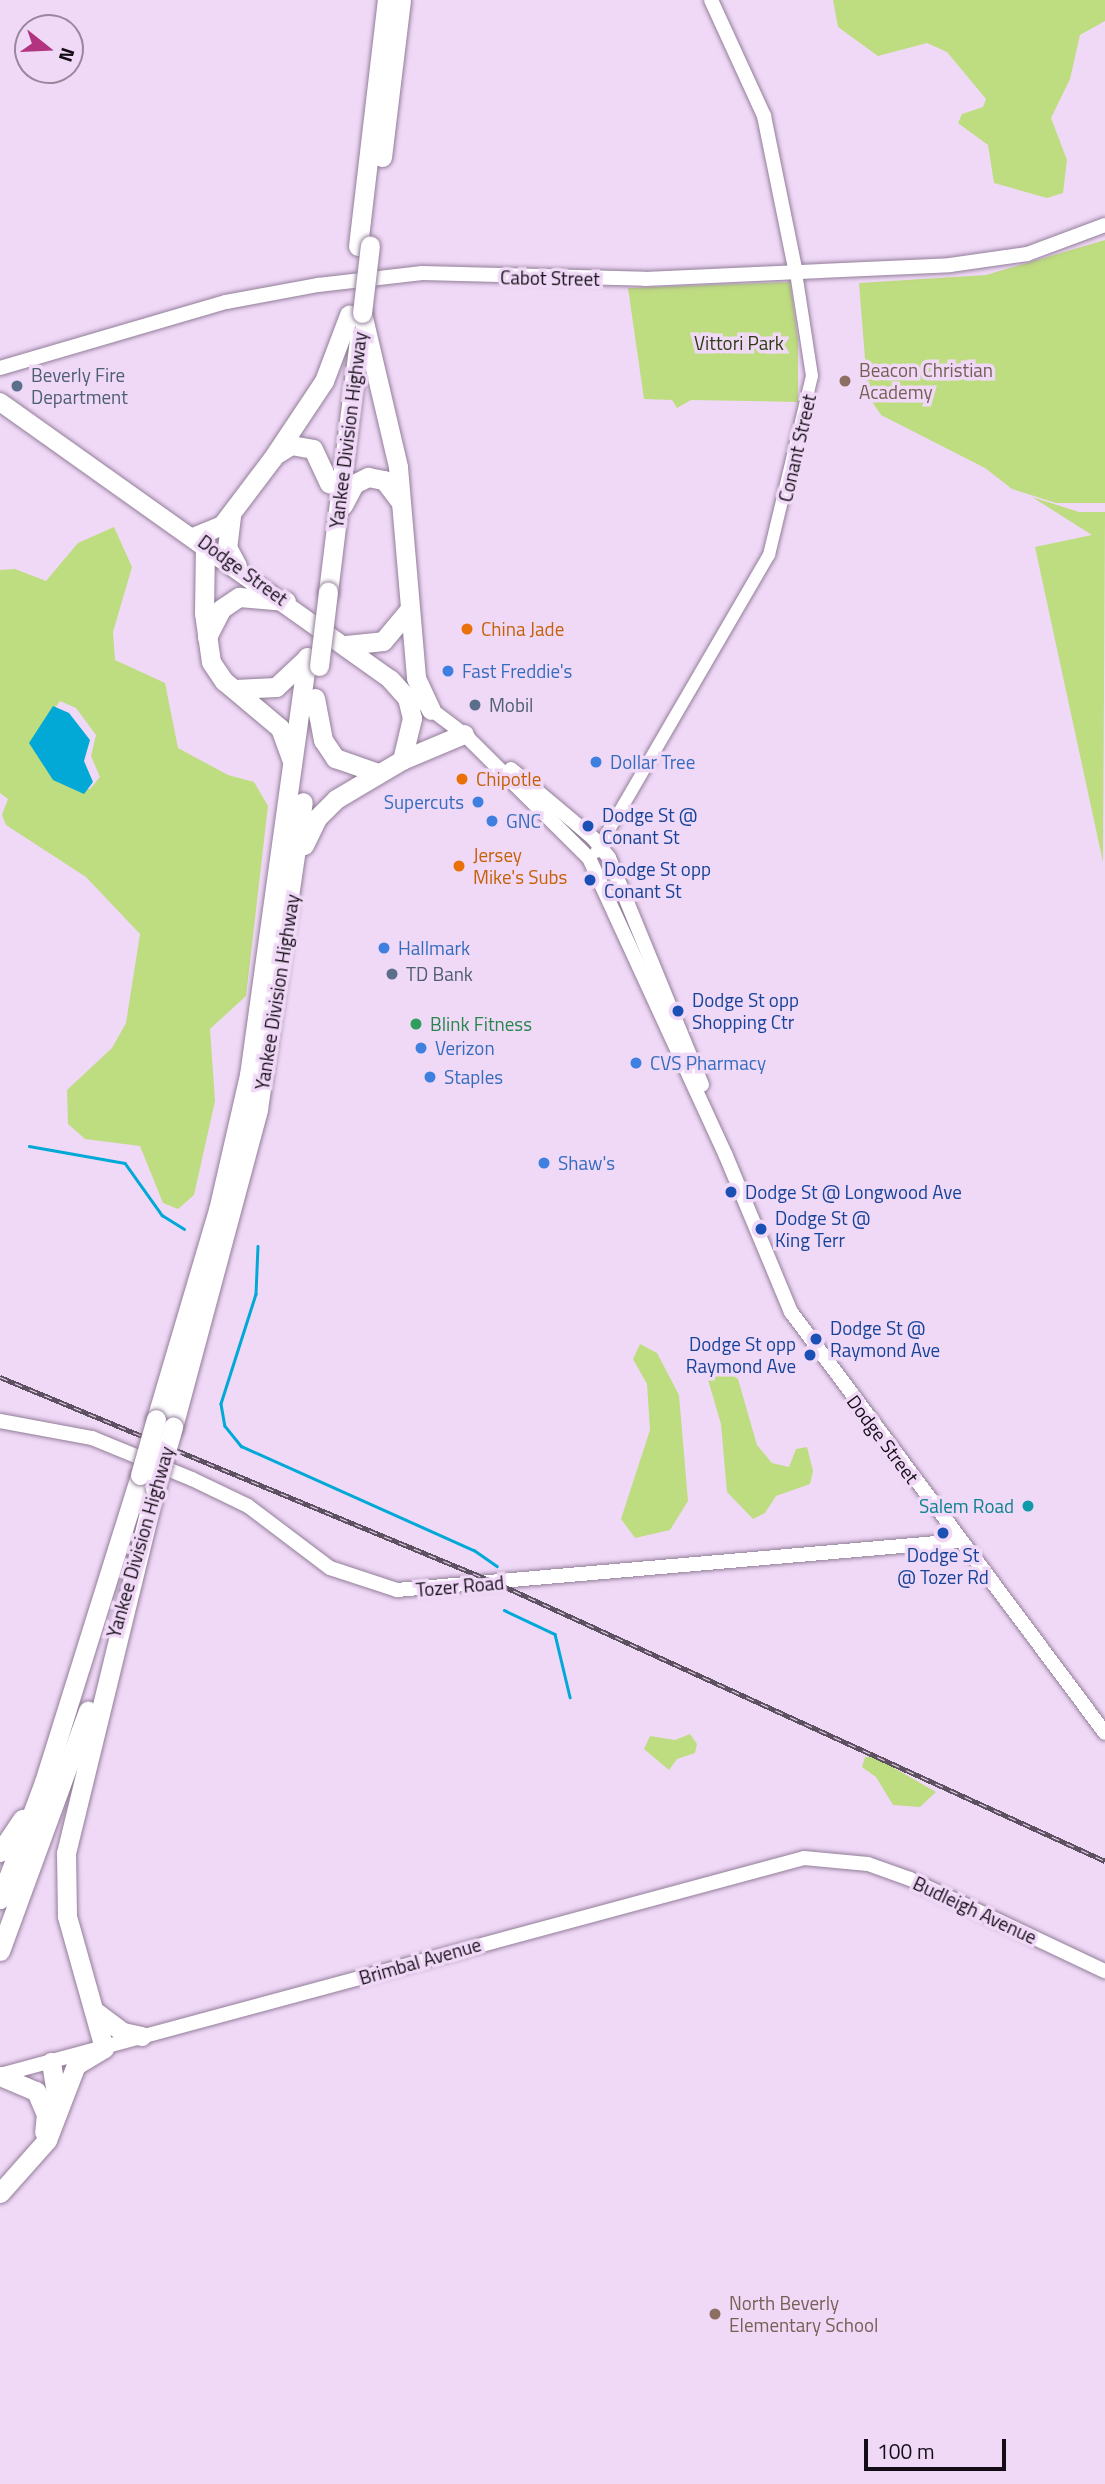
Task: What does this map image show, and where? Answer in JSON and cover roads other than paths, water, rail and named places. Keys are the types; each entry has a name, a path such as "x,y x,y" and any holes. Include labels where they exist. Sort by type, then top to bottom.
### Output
{"highway":[{"name":"Yankee Division Highway","path":"322,588 336,526 387,0"},
{"name":"Yankee Division Highway","path":"364,246 401,0"},
{"name":"Yankee Division Highway","path":"0,1951 67,1775 155,1489 164,1423 242,1108 313,662 322,588 329,484 356,314"},
{"path":"291,795 285,735 217,673 205,641 200,539 231,516 272,458 324,381 356,314"},
{"path":"356,314 396,456 407,612 416,678 431,710"},
{"name":"Dodge Street","path":"0,402 8,412 200,539 390,679"},
{"path":"272,458 291,445 306,445 324,462 329,484"},
{"path":"336,526 348,492 360,480 384,480 400,501"},
{"path":"231,516 227,547 237,566"},
{"path":"205,641 213,619 239,597 286,601"},
{"path":"346,645 383,641 407,612"},
{"name":"Yankee Division Highway","path":"0,1899 44,1782 140,1475 164,1423 243,1179 272,1041 291,901 315,698 313,662"},
{"path":"232,688 276,687 313,662"},
{"path":"390,679 407,698 412,718 402,760"},
{"path":"315,698 323,740 335,758 378,773"},
{"path":"291,901 317,818 378,773 464,734"},
{"path":"0,2193 28,2167 57,2115 76,2065 104,2048 68,1916 66,1853 155,1489"},
{"path":"0,1852 44,1782"},
{"path":"96,2012 123,2032 142,2036"},
{"path":"51,2062 58,2084 57,2115"},
{"path":"0,2075 36,2091 46,2114 38,2143 0,2182"}],"main road":[{"name":"Conant Street","path":"711,0 764,116 796,273"},
{"name":"Cabot Street","path":"0,368 235,300 318,285 435,273 542,280 796,273 1001,260 1105,225"},
{"name":"Dodge Street","path":"390,679 539,789 601,848 630,900 726,1156 791,1312 959,1541 1105,1733"},
{"name":"Dodge Street","path":"464,734 589,858 726,1156"},
{"name":"Tozer Road","path":"0,1422 92,1438 192,1479 248,1506 331,1568 397,1590 959,1541"},
{"name":"Budleigh Avenue","path":"841,1859 910,1879 1105,1971"},
{"name":"Brimbal Avenue","path":"0,2075 777,1862 841,1859"}],"street":[{"name":"Conant Street","path":"589,858 601,848 769,555 811,392 810,352 796,273"}],"water":[{"path":"53,706 69,713 90,740 84,761 93,782 84,794 53,780 29,743"}],"waterway":[{"path":"29,1146 125,1163 162,1215 184,1229"},
{"path":"258,1246 256,1294 221,1404 225,1426 241,1446 474,1550 497,1566"},
{"path":"504,1610 555,1634 570,1697"}],"railway":[{"path":"0,1377 499,1584 1105,1861"}],"place":[{"name":"Beacon Christian Academy","path":"845,381"},
{"name":"Beverly Fire Department","path":"17,386"},
{"name":"China Jade","path":"467,629"},
{"name":"Fast Freddie's","path":"448,671"},
{"name":"Mobil","path":"475,705"},
{"name":"Dollar Tree","path":"596,762"},
{"name":"Chipotle","path":"462,779"},
{"name":"Supercuts","path":"478,802"},
{"name":"GNC","path":"492,821"},
{"name":"Dodge St @ Conant St","path":"588,826"},
{"name":"Jersey Mike's Subs","path":"459,866"},
{"name":"Dodge St opp Conant St","path":"590,880"},
{"name":"Hallmark","path":"384,948"},
{"name":"TD Bank","path":"392,974"},
{"name":"Dodge St opp Shopping Ctr","path":"678,1011"},
{"name":"Blink Fitness","path":"416,1024"},
{"name":"Verizon","path":"421,1048"},
{"name":"CVS Pharmacy","path":"636,1063"},
{"name":"Staples","path":"430,1077"},
{"name":"Shaw's","path":"544,1163"},
{"name":"Dodge St @ Longwood Ave","path":"731,1192"},
{"name":"Dodge St @ King Terr","path":"761,1229"},
{"name":"Dodge St @ Raymond Ave","path":"816,1339"},
{"name":"Dodge St opp Raymond Ave","path":"810,1355"},
{"name":"Salem Road","path":"1028,1506"},
{"name":"Dodge St @ Tozer Rd","path":"943,1533"},
{"name":"North Beverly Elementary School","path":"715,2314"}],"park label":[{"name":"Vittori Park","path":"739,343"}]}
